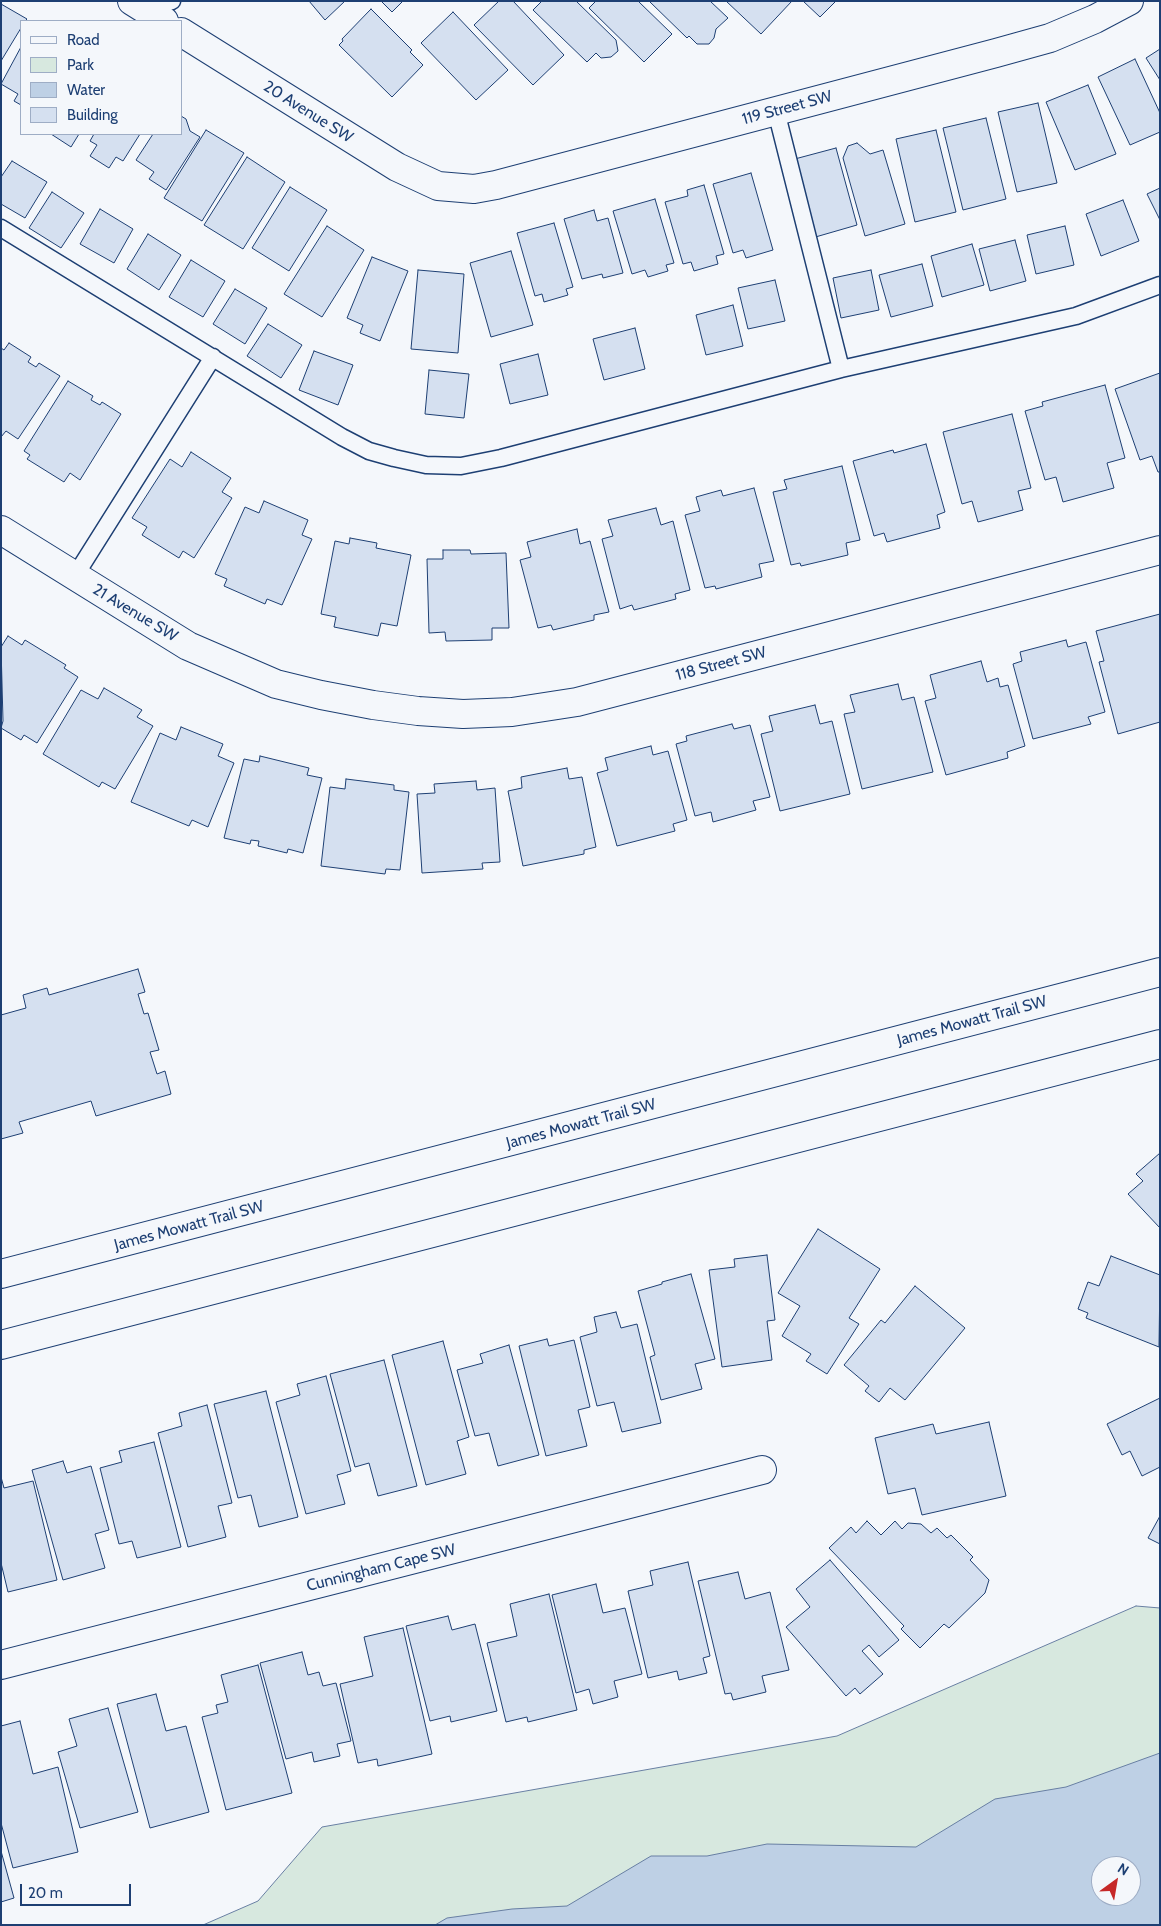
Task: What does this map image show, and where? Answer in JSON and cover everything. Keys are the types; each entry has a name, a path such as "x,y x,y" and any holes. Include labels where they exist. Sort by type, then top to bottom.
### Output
{"street":[{"name":"119 Street SW","path":"438,186 474,189 496,185 1050,38 1127,2"},
{"name":"20 Avenue SW","path":"182,33 397,168 438,186"},
{"name":"21 Avenue SW","path":"1,530 188,646 276,684"},
{"name":"118 Street SW","path":"276,684 322,695 418,711 463,714 512,712 577,702 1160,550"},
{"name":"James Mowatt Trail SW","path":"1,1274 1160,972"},
{"path":"1,1345 1160,1044"},
{"name":"Cunningham Cape SW","path":"1,1665 762,1470"}],"lane":[{"path":"147,10 172,1"},
{"path":"776,111 841,369"},
{"path":"1,228 342,438 369,451 426,465 460,466 501,458 841,369 1076,316 1160,285"},
{"path":"75,576 213,357"}],"green space":[{"path":"1136,1606 1160,1608 1160,1925 203,1925 258,1901 322,1827 837,1736"}],"water":[{"path":"1160,1753 1160,1925 435,1925 447,1918 512,1909 567,1906 651,1856 707,1856 767,1844 916,1847 995,1799 1066,1787"}],"building":[{"path":"309,1 345,1 325,20"},
{"path":"381,1 403,1 392,12"},
{"path":"499,1 513,1 564,55 533,85 474,25"},
{"path":"542,1 576,1 616,40 618,51 611,57 601,58 596,53 587,62 533,10"},
{"path":"596,1 638,1 672,34 644,62 589,8"},
{"path":"649,1 710,1 728,18 716,29 714,38 709,44 697,44 689,36 687,38"},
{"path":"726,1 792,1 761,34"},
{"path":"803,1 836,1 820,17"},
{"path":"1,4 27,19 20,20 20,30 1,61"},
{"path":"371,9 412,50 410,52 423,65 392,97 339,45 343,41 342,39"},
{"path":"453,12 508,70 476,100 421,43"},
{"path":"20,49 20,104 14,101 18,94 1,84"},
{"path":"1160,49 1160,80 1146,58"},
{"path":"1135,59 1160,113 1160,132 1130,145 1098,77"},
{"path":"1088,85 1116,154 1075,170 1046,102"},
{"path":"1038,103 1057,183 1017,192 998,112"},
{"path":"182,117 186,119 190,131 200,137 166,190 149,179 154,172 136,160 152,135 182,135"},
{"path":"986,118 1006,199 963,210 943,128"},
{"path":"206,130 244,153 202,221 164,198"},
{"path":"936,130 956,212 915,222 896,139"},
{"path":"53,135 78,135 71,147"},
{"path":"93,135 139,135 123,161 116,157 109,168 90,156 97,145 90,141"},
{"path":"857,143 870,154 883,150 905,224 865,236 843,158 848,146"},
{"path":"836,148 857,225 812,238 791,160"},
{"path":"247,157 285,182 243,249 204,225"},
{"path":"12,161 47,182 25,218 1,204 1,177"},
{"path":"751,173 773,250 746,258 743,250 733,253 713,184"},
{"path":"704,185 724,254 716,256 718,264 694,271 691,262 683,264 665,202 688,196 687,190"},
{"path":"290,187 327,210 289,271 252,248"},
{"path":"1160,188 1160,220 1147,194"},
{"path":"52,192 84,213 61,248 29,228"},
{"path":"655,199 674,263 666,265 668,271 648,277 645,270 632,274 613,211"},
{"path":"1123,200 1139,241 1101,256 1086,214"},
{"path":"100,209 133,229 114,263 80,244"},
{"path":"594,210 597,221 608,218 623,273 603,278 602,274 582,279 564,219"},
{"path":"554,223 573,287 566,289 568,295 544,302 542,294 535,296 517,233"},
{"path":"327,226 364,250 322,317 284,294"},
{"path":"1065,226 1074,265 1036,274 1027,235"},
{"path":"148,234 181,255 159,290 127,269"},
{"path":"1015,240 1026,281 990,291 979,249"},
{"path":"972,244 984,285 942,297 931,256"},
{"path":"511,251 533,325 491,337 470,263"},
{"path":"372,257 408,271 380,341 360,333 363,325 347,318"},
{"path":"191,260 225,281 203,317 169,297"},
{"path":"922,264 933,306 891,317 879,275"},
{"path":"418,270 464,274 458,353 411,349"},
{"path":"871,270 879,310 841,318 833,278"},
{"path":"775,280 785,321 748,329 738,288"},
{"path":"235,289 267,308 245,344 213,324"},
{"path":"733,305 743,346 706,355 696,315"},
{"path":"268,324 302,345 281,378 247,356"},
{"path":"635,328 645,369 604,380 593,339"},
{"path":"9,343 31,357 28,362 36,367 39,363 60,376 18,439 6,431 1,437 1,348 4,350"},
{"path":"314,351 353,365 338,405 299,390"},
{"path":"538,354 548,395 510,404 500,364"},
{"path":"429,370 469,374 464,418 425,414"},
{"path":"1160,373 1160,472 1158,472 1152,456 1140,460 1115,389"},
{"path":"68,381 93,396 91,400 100,405 102,402 121,414 80,480 70,473 64,482 27,459 30,455 24,451"},
{"path":"1105,385 1125,458 1107,463 1114,488 1063,502 1056,477 1045,480 1025,411 1043,406 1042,402"},
{"path":"1012,414 1031,488 1018,491 1023,510 978,522 972,501 962,504 943,432"},
{"path":"926,444 945,512 937,515 940,528 887,542 884,533 874,536 853,461 893,450 894,453"},
{"path":"191,452 231,478 222,492 232,498 194,558 183,551 179,558 142,535 147,527 132,518 170,459 182,467"},
{"path":"842,466 860,540 846,543 848,555 801,566 800,563 791,565 773,492 787,489 784,480"},
{"path":"754,488 774,561 759,564 762,577 716,589 715,586 705,588 685,515 700,511 696,497 721,490 723,496"},
{"path":"264,501 308,520 302,535 312,539 282,605 267,599 265,604 224,586 227,579 215,574 245,507 259,513"},
{"path":"656,508 661,525 673,521 690,590 675,594 676,599 634,610 632,605 620,609 602,539 613,536 608,520"},
{"path":"577,529 580,544 590,541 609,612 594,615 594,620 553,630 551,625 538,628 520,560 531,557 527,542"},
{"path":"350,538 377,543 376,548 411,555 397,626 381,623 378,636 334,627 336,617 321,614 335,541 349,544"},
{"path":"443,550 470,550 471,554 506,553 509,628 492,628 492,640 446,641 445,632 429,633 427,559 443,559"},
{"path":"1160,614 1160,722 1118,734 1099,662 1104,661 1096,631"},
{"path":"8,636 22,645 25,640 66,665 64,668 78,677 37,743 24,735 21,740 1,728 3,721 1,647"},
{"path":"1066,640 1068,647 1086,642 1105,712 1088,717 1091,724 1033,739 1013,664 1022,661 1020,652"},
{"path":"981,661 987,682 998,678 1000,687 1008,685 1025,746 1007,752 1008,758 946,775 925,701 936,698 930,675"},
{"path":"898,684 902,700 914,697 933,772 862,789 844,714 855,712 850,695"},
{"path":"104,688 142,710 137,717 153,726 115,789 102,782 99,787 43,754 81,690 98,699"},
{"path":"815,705 820,724 832,721 850,794 780,811 761,734 773,731 769,716"},
{"path":"732,724 734,729 750,725 770,797 753,801 756,810 713,822 711,812 695,816 676,744 687,741 686,736"},
{"path":"181,727 223,744 218,756 234,763 208,827 192,820 189,826 131,802 160,733 176,740"},
{"path":"651,746 653,755 668,751 687,820 673,824 675,831 617,846 597,773 608,770 605,758"},
{"path":"260,756 309,768 307,775 322,778 303,853 288,849 287,853 258,846 259,841 251,840 250,844 224,838 244,759 259,762"},
{"path":"567,768 569,779 582,777 596,847 584,850 584,854 523,866 508,791 522,788 521,777"},
{"path":"346,779 394,785 394,790 409,792 400,870 386,869 385,874 321,866 330,787 345,789"},
{"path":"476,781 477,790 495,788 500,862 482,863 483,869 422,873 417,794 435,793 434,784"},
{"path":"138,969 145,992 138,994 144,1014 148,1013 159,1050 150,1052 157,1074 165,1071 171,1094 96,1116 91,1101 19,1122 23,1133 1,1139 1,1015 26,1008 23,995 47,988 49,995"},
{"path":"1160,1153 1160,1228 1128,1194 1143,1181 1136,1174"},
{"path":"818,1229 880,1269 849,1318 859,1324 827,1374 806,1361 811,1354 782,1336 800,1306 778,1293"},
{"path":"767,1255 775,1320 767,1321 772,1360 722,1367 709,1270 735,1267 734,1259"},
{"path":"1111,1256 1160,1275 1159,1347 1086,1318 1088,1313 1078,1309 1088,1282 1099,1286"},
{"path":"691,1274 715,1359 695,1364 702,1389 661,1400 650,1357 655,1355 638,1291"},
{"path":"915,1286 965,1328 905,1400 890,1388 879,1402 865,1391 869,1386 844,1365 881,1320 885,1323"},
{"path":"616,1312 621,1328 637,1324 661,1423 622,1432 614,1402 597,1406 580,1337 597,1332 594,1317"},
{"path":"547,1339 549,1346 574,1340 590,1407 578,1410 587,1446 546,1456 519,1346"},
{"path":"443,1341 469,1437 457,1441 466,1474 426,1485 392,1355"},
{"path":"509,1345 539,1455 498,1466 489,1433 475,1436 457,1370 483,1363 480,1354"},
{"path":"384,1360 417,1486 378,1496 369,1463 355,1467 330,1374"},
{"path":"326,1376 351,1471 337,1475 345,1504 306,1514 276,1402 300,1395 297,1384"},
{"path":"266,1391 298,1517 259,1527 251,1495 238,1498 214,1404"},
{"path":"1160,1398 1160,1467 1142,1476 1130,1451 1122,1455 1107,1424"},
{"path":"207,1405 232,1503 218,1506 226,1537 188,1547 158,1433 182,1426 179,1413"},
{"path":"989,1422 1006,1496 922,1515 915,1488 888,1494 875,1438 933,1424 936,1434"},
{"path":"154,1442 181,1547 137,1558 132,1541 119,1544 100,1468 122,1462 119,1451"},
{"path":"63,1461 67,1473 91,1466 109,1530 95,1534 105,1568 63,1580 32,1470"},
{"path":"1,1477 4,1488 33,1481 57,1580 8,1592 1,1563"},
{"path":"1160,1516 1160,1544 1148,1538"},
{"path":"867,1521 881,1535 895,1521 902,1529 908,1523 921,1524 931,1533 937,1528 947,1538 951,1535 973,1557 970,1560 989,1580 985,1593 949,1628 944,1624 920,1648 901,1629 904,1626 829,1548 851,1527 856,1533"},
{"path":"830,1560 899,1640 879,1657 869,1645 862,1651 883,1674 860,1694 855,1688 846,1696 786,1627 810,1607 796,1589"},
{"path":"688,1562 710,1656 703,1658 707,1673 679,1680 677,1671 648,1678 628,1591 653,1585 650,1571"},
{"path":"738,1572 745,1599 770,1592 789,1670 762,1676 766,1692 733,1700 731,1693 725,1694 698,1581"},
{"path":"596,1584 603,1613 625,1608 642,1674 614,1681 618,1697 593,1704 589,1689 576,1693 552,1595"},
{"path":"549,1594 577,1710 528,1722 527,1717 506,1722 487,1643 517,1636 510,1604"},
{"path":"448,1616 452,1630 475,1624 497,1711 451,1722 450,1716 430,1721 406,1626"},
{"path":"403,1628 432,1754 378,1766 377,1759 358,1763 340,1684 373,1676 364,1637"},
{"path":"302,1652 308,1675 319,1672 323,1686 336,1683 351,1741 337,1744 340,1756 314,1762 312,1752 286,1759 260,1663"},
{"path":"258,1665 292,1793 226,1810 202,1717 218,1713 216,1705 228,1702 221,1675"},
{"path":"156,1694 166,1731 186,1726 209,1812 150,1828 117,1704"},
{"path":"108,1708 138,1812 80,1828 58,1752 77,1746 69,1719"},
{"path":"20,1721 33,1774 58,1767 78,1852 13,1868 1,1823 1,1726"},
{"path":"1,1851 14,1898 1,1902"}]}
